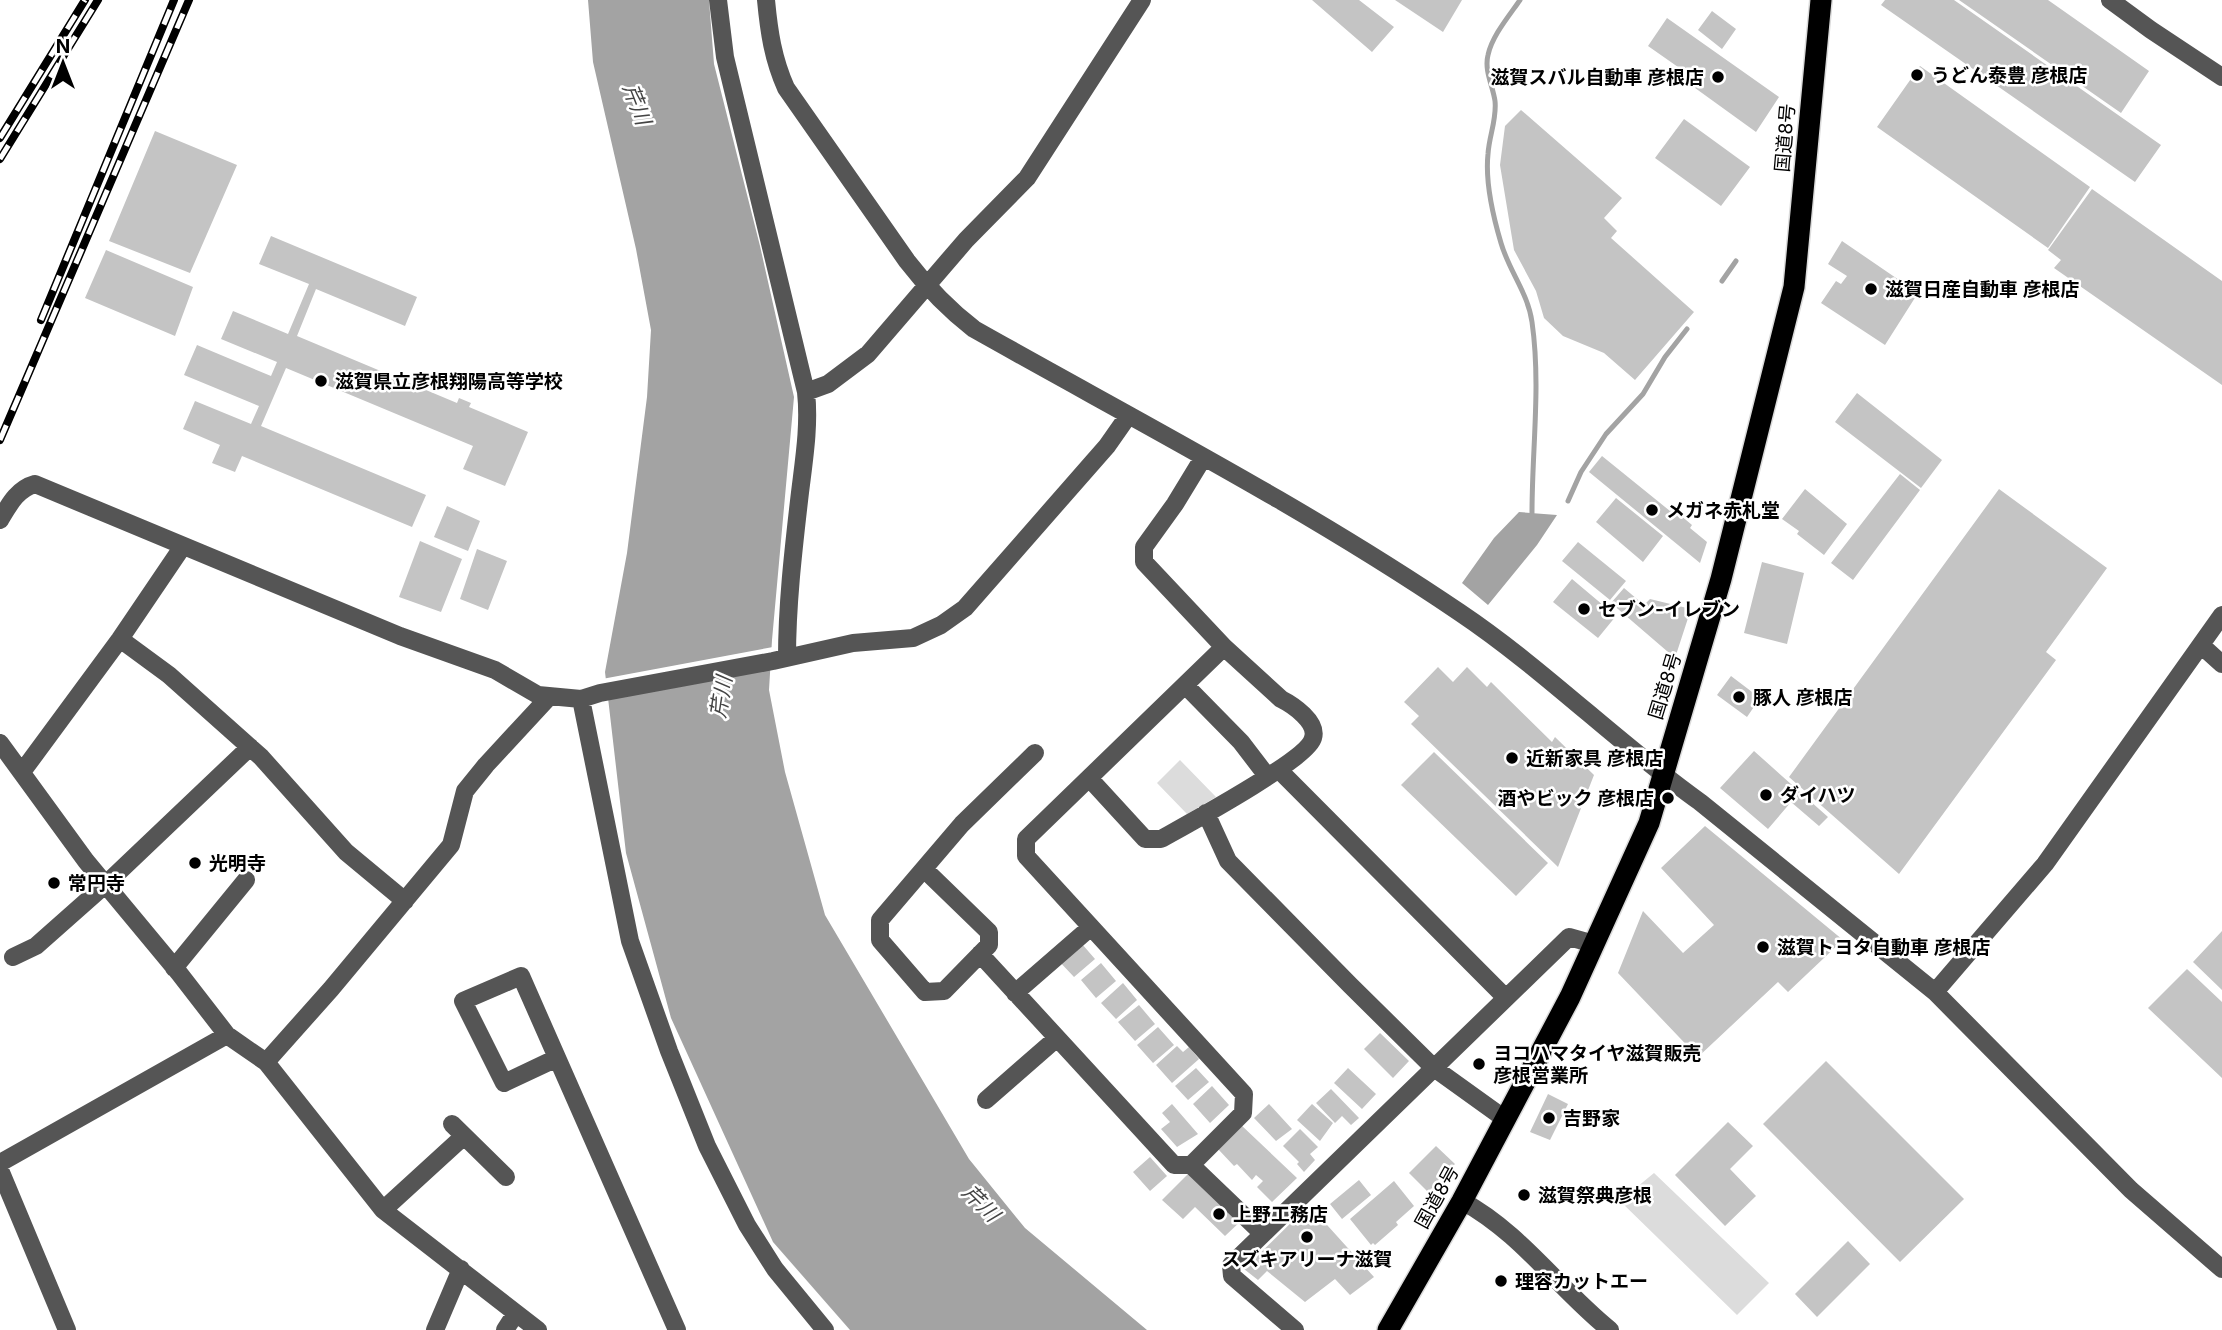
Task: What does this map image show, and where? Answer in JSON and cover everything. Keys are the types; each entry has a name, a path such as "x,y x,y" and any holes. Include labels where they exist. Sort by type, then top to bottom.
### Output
{"highway":[{"name":"国道8号","path":"1388,1330 1462,1201 1570,997 1648,823 1721,579 1794,286 1821,0"}],"street":[{"path":"718,0 728,69 806,392 806,435 787,624 780,660"},
{"path":"766,0 775,64 786,88 927,286 953,313 974,329 1326,527 1458,611 1935,992 2131,1190 2222,1269"},
{"path":"806,392 828,384 867,354 966,240 1027,178 1142,0"},
{"path":"2110,0 2222,77"},
{"path":"0,520 15,496 26,486 35,484 400,636 495,670 526,690 549,697 581,699 853,643 913,638 941,625 965,608 1107,446 1128,416"},
{"path":"1089,778 1145,839 1161,839 1273,773 1310,745 1314,732 1311,725 1292,705 1281,699 1224,647 1144,562 1144,547 1175,505 1203,458"},
{"path":"22,772 120,639 183,546"},
{"path":"1935,992 2045,864 2222,615"},
{"path":"120,639 169,675 261,757 345,852 405,901"},
{"path":"2202,646 2222,664"},
{"path":"1191,1165 1243,1113 1244,1094 1026,856 1027,839 1224,647"},
{"path":"1185,685 1506,998"},
{"path":"266,1062 451,845 465,791 549,697"},
{"path":"581,699 630,941 669,1051 707,1146 747,1225 775,1269 825,1330"},
{"path":"0,743 86,861 227,1035 266,1062 383,1210 538,1330"},
{"path":"13,957 36,946 106,884 250,747"},
{"path":"924,869 989,932 989,945 944,991 925,992 880,940 880,920 962,824 1035,752"},
{"path":"1206,813 1228,860 1434,1068 1505,1119"},
{"path":"174,968 246,880"},
{"path":"1015,993 1091,927"},
{"path":"1295,1330 1233,1276 1231,1265 1569,937 1594,944"},
{"path":"980,954 1174,1165 1191,1165 1263,1234"},
{"path":"557,1058 504,1083 463,1002 521,976 677,1330"},
{"path":"0,1163 227,1035"},
{"path":"986,1100 1057,1038"},
{"path":"383,1210 458,1130 506,1177"},
{"path":"0,1170 67,1330"},
{"path":"1462,1201 1493,1220 1592,1316 1610,1330"},
{"path":"435,1330 461,1269"},
{"path":"505,1330 516,1312"}],"shaded area":[{"path":"1180,760 1216,797 1187,814 1157,783"},
{"path":"1654,1173 1769,1283 1737,1315 1620,1201"}],"water":[{"name":"芹川","path":"588,0 709,0 714,64 760,246 794,397 769,690 785,772 825,915 969,1159 1025,1228 1147,1330 850,1330 773,1242 671,1018 626,853 605,672 627,553 647,397 651,330 636,249 593,62"},
{"path":"1519,512 1557,515 1537,545 1488,605 1462,583 1494,538"}],"pier":[{"path":"773,647 773,668 604,699 602,679"}],"building":[{"path":"1312,0 1359,0 1394,27 1372,52"},
{"path":"1395,0 1462,0 1443,32"},
{"path":"1885,0 1954,0 2161,145 2135,182 1881,5"},
{"path":"1959,0 2048,0 2149,71 2121,113"},
{"path":"1712,11 1736,29 1722,49 1698,30"},
{"name":"滋賀スバル自動車 彦根店","path":"1667,18 1779,97 1756,132 1684,80 1688,74 1648,46"},
{"path":"1920,66 2090,187 2048,248 1877,127"},
{"path":"1521,110 1622,198 1604,218 1617,231 1611,238 1694,312 1635,380 1604,353 1563,336 1544,318 1536,291 1514,250 1500,165 1505,126"},
{"path":"1684,119 1750,167 1721,206 1655,158"},
{"path":"155,131 237,165 190,273 109,241"},
{"path":"2092,189 2222,281 2222,385 2054,268 2061,260 2048,250"},
{"path":"271,236 417,297 405,326 316,289 297,336 457,403 459,398 471,403 469,407 528,432 505,486 463,469 473,446 286,368 261,426 426,495 412,527 242,456 235,472 212,463 220,445 183,429 195,401 251,424 259,406 184,375 197,345 271,376 277,362 221,339 233,311 288,334 309,284 259,264"},
{"name":"滋賀日産自動車 彦根店","path":"1842,241 1918,293 1885,345 1821,303 1836,281 1841,284 1847,276 1828,264"},
{"path":"106,250 193,287 175,336 85,298"},
{"path":"1857,393 1942,460 1921,488 1835,422"},
{"name":"メガネ赤札堂","path":"1602,456 1670,511 1673,509 1692,525 1690,528 1707,542 1700,563 1589,472"},
{"path":"1900,474 1920,490 1853,580 1831,563"},
{"path":"1805,489 1847,524 1824,555 1782,519"},
{"path":"1999,489 2107,568 2046,652 2056,660 1899,874 1789,777"},
{"path":"1616,498 1663,536 1643,562 1596,522"},
{"path":"447,506 480,521 468,551 434,537"},
{"path":"420,541 462,559 441,612 399,597"},
{"path":"1578,542 1626,581 1610,600 1562,561"},
{"path":"477,549 507,561 488,610 460,599"},
{"path":"1762,562 1804,573 1787,644 1744,633"},
{"name":"セブン-イレブン","path":"1572,579 1616,616 1598,638 1553,602"},
{"path":"1624,588 1644,605 1650,599 1691,609 1675,658 1611,603"},
{"name":"近新家具 彦根店","path":"1438,667 1453,682 1467,667 1487,687 1491,682 1552,742 1555,737 1594,775 1558,867 1411,724 1419,716 1404,702"},
{"name":"豚人 彦根店","path":"1731,676 1760,698 1747,717 1717,695"},
{"name":"ダイハツ","path":"1754,751 1828,817 1819,826 1791,802 1768,829 1720,788"},
{"path":"1434,752 1548,863 1516,896 1401,785"},
{"name":"滋賀トヨタ自動車 彦根店","path":"1705,826 1843,940 1788,992 1778,982 1698,1057 1618,973 1643,911 1683,953 1714,925 1661,868"},
{"path":"2222,931 2222,990 2193,962"},
{"path":"1082,944 1095,959 1074,977 1057,959"},
{"path":"1101,963 1116,981 1096,998 1081,980"},
{"path":"2187,969 2222,1002 2222,1078 2148,1008"},
{"path":"1123,983 1137,1000 1116,1019 1101,1003"},
{"path":"1139,1005 1155,1024 1135,1041 1118,1022"},
{"path":"1158,1027 1174,1045 1153,1063 1137,1045"},
{"path":"1380,1033 1409,1061 1393,1078 1364,1049"},
{"path":"1177,1046 1183,1052 1189,1047 1199,1059 1172,1083 1156,1065"},
{"path":"1826,1061 1964,1199 1900,1262 1763,1124"},
{"path":"1196,1068 1209,1082 1188,1100 1175,1086"},
{"path":"1348,1068 1376,1094 1362,1109 1334,1083"},
{"path":"1212,1086 1229,1105 1210,1123 1193,1104"},
{"path":"1331,1089 1359,1118 1351,1125 1342,1116 1335,1123 1316,1103"},
{"name":"吉野家","path":"1548,1094 1568,1104 1550,1140 1530,1132"},
{"path":"1172,1104 1198,1134 1177,1147 1161,1129 1170,1122 1162,1113"},
{"path":"1269,1104 1292,1129 1276,1141 1254,1118"},
{"path":"1312,1104 1333,1123 1320,1141 1297,1120"},
{"path":"1728,1122 1753,1146 1730,1169 1756,1196 1725,1226 1675,1175"},
{"path":"1240,1124 1297,1178 1272,1202 1257,1187 1263,1181 1256,1175 1252,1180 1218,1149"},
{"path":"1300,1129 1318,1147 1310,1154 1315,1160 1304,1172 1297,1164 1299,1162 1283,1146"},
{"path":"1436,1146 1455,1164 1438,1180 1442,1184 1431,1195 1409,1173"},
{"path":"1150,1157 1167,1176 1150,1191 1133,1172"},
{"path":"1189,1173 1242,1220 1225,1236 1195,1207 1183,1219 1162,1200"},
{"path":"1359,1180 1371,1195 1342,1219 1330,1204"},
{"path":"1394,1181 1414,1206 1396,1222 1398,1225 1375,1245 1371,1245 1350,1219"},
{"name":"スズキアリーナ滋賀","path":"1309,1205 1374,1277 1350,1295 1335,1279 1305,1302 1267,1271 1258,1280 1244,1269"},
{"path":"1848,1241 1870,1264 1817,1317 1795,1294"}],"waterway":[{"path":"1520,0 1497,33 1488,55 1488,73 1495,108 1487,165 1490,199 1498,233 1504,253 1527,301 1532,322 1536,369 1532,513"},
{"path":"1722,281 1736,261"},
{"path":"1568,501 1581,472 1606,434 1643,394 1665,357 1687,329"}],"railway":[{"path":"0,138 85,0"},
{"path":"0,159 98,0"},
{"path":"41,320 174,0"},
{"path":"0,440 189,0"}],"place":[{"name":"うどん泰豊 彦根店","path":"1917,75"},
{"name":"滋賀スバル自動車 彦根店","path":"1718,77"},
{"name":"滋賀日産自動車 彦根店","path":"1871,289"},
{"name":"滋賀県立彦根翔陽高等学校","path":"321,381"},
{"name":"メガネ赤札堂","path":"1652,510"},
{"name":"セブン-イレブン","path":"1584,609"},
{"name":"豚人 彦根店","path":"1739,697"},
{"name":"近新家具 彦根店","path":"1512,758"},
{"name":"ダイハツ","path":"1766,795"},
{"name":"酒やビック 彦根店","path":"1668,798"},
{"name":"光明寺","path":"195,863"},
{"name":"常円寺","path":"54,883"},
{"name":"滋賀トヨタ自動車 彦根店","path":"1763,947"},
{"name":"ヨコハマタイヤ滋賀販売 彦根営業所","path":"1479,1064"},
{"name":"吉野家","path":"1549,1118"},
{"name":"滋賀祭典彦根","path":"1524,1195"},
{"name":"上野工務店","path":"1219,1214"},
{"name":"スズキアリーナ滋賀","path":"1307,1237"},
{"name":"理容カットエー","path":"1501,1281"}]}
